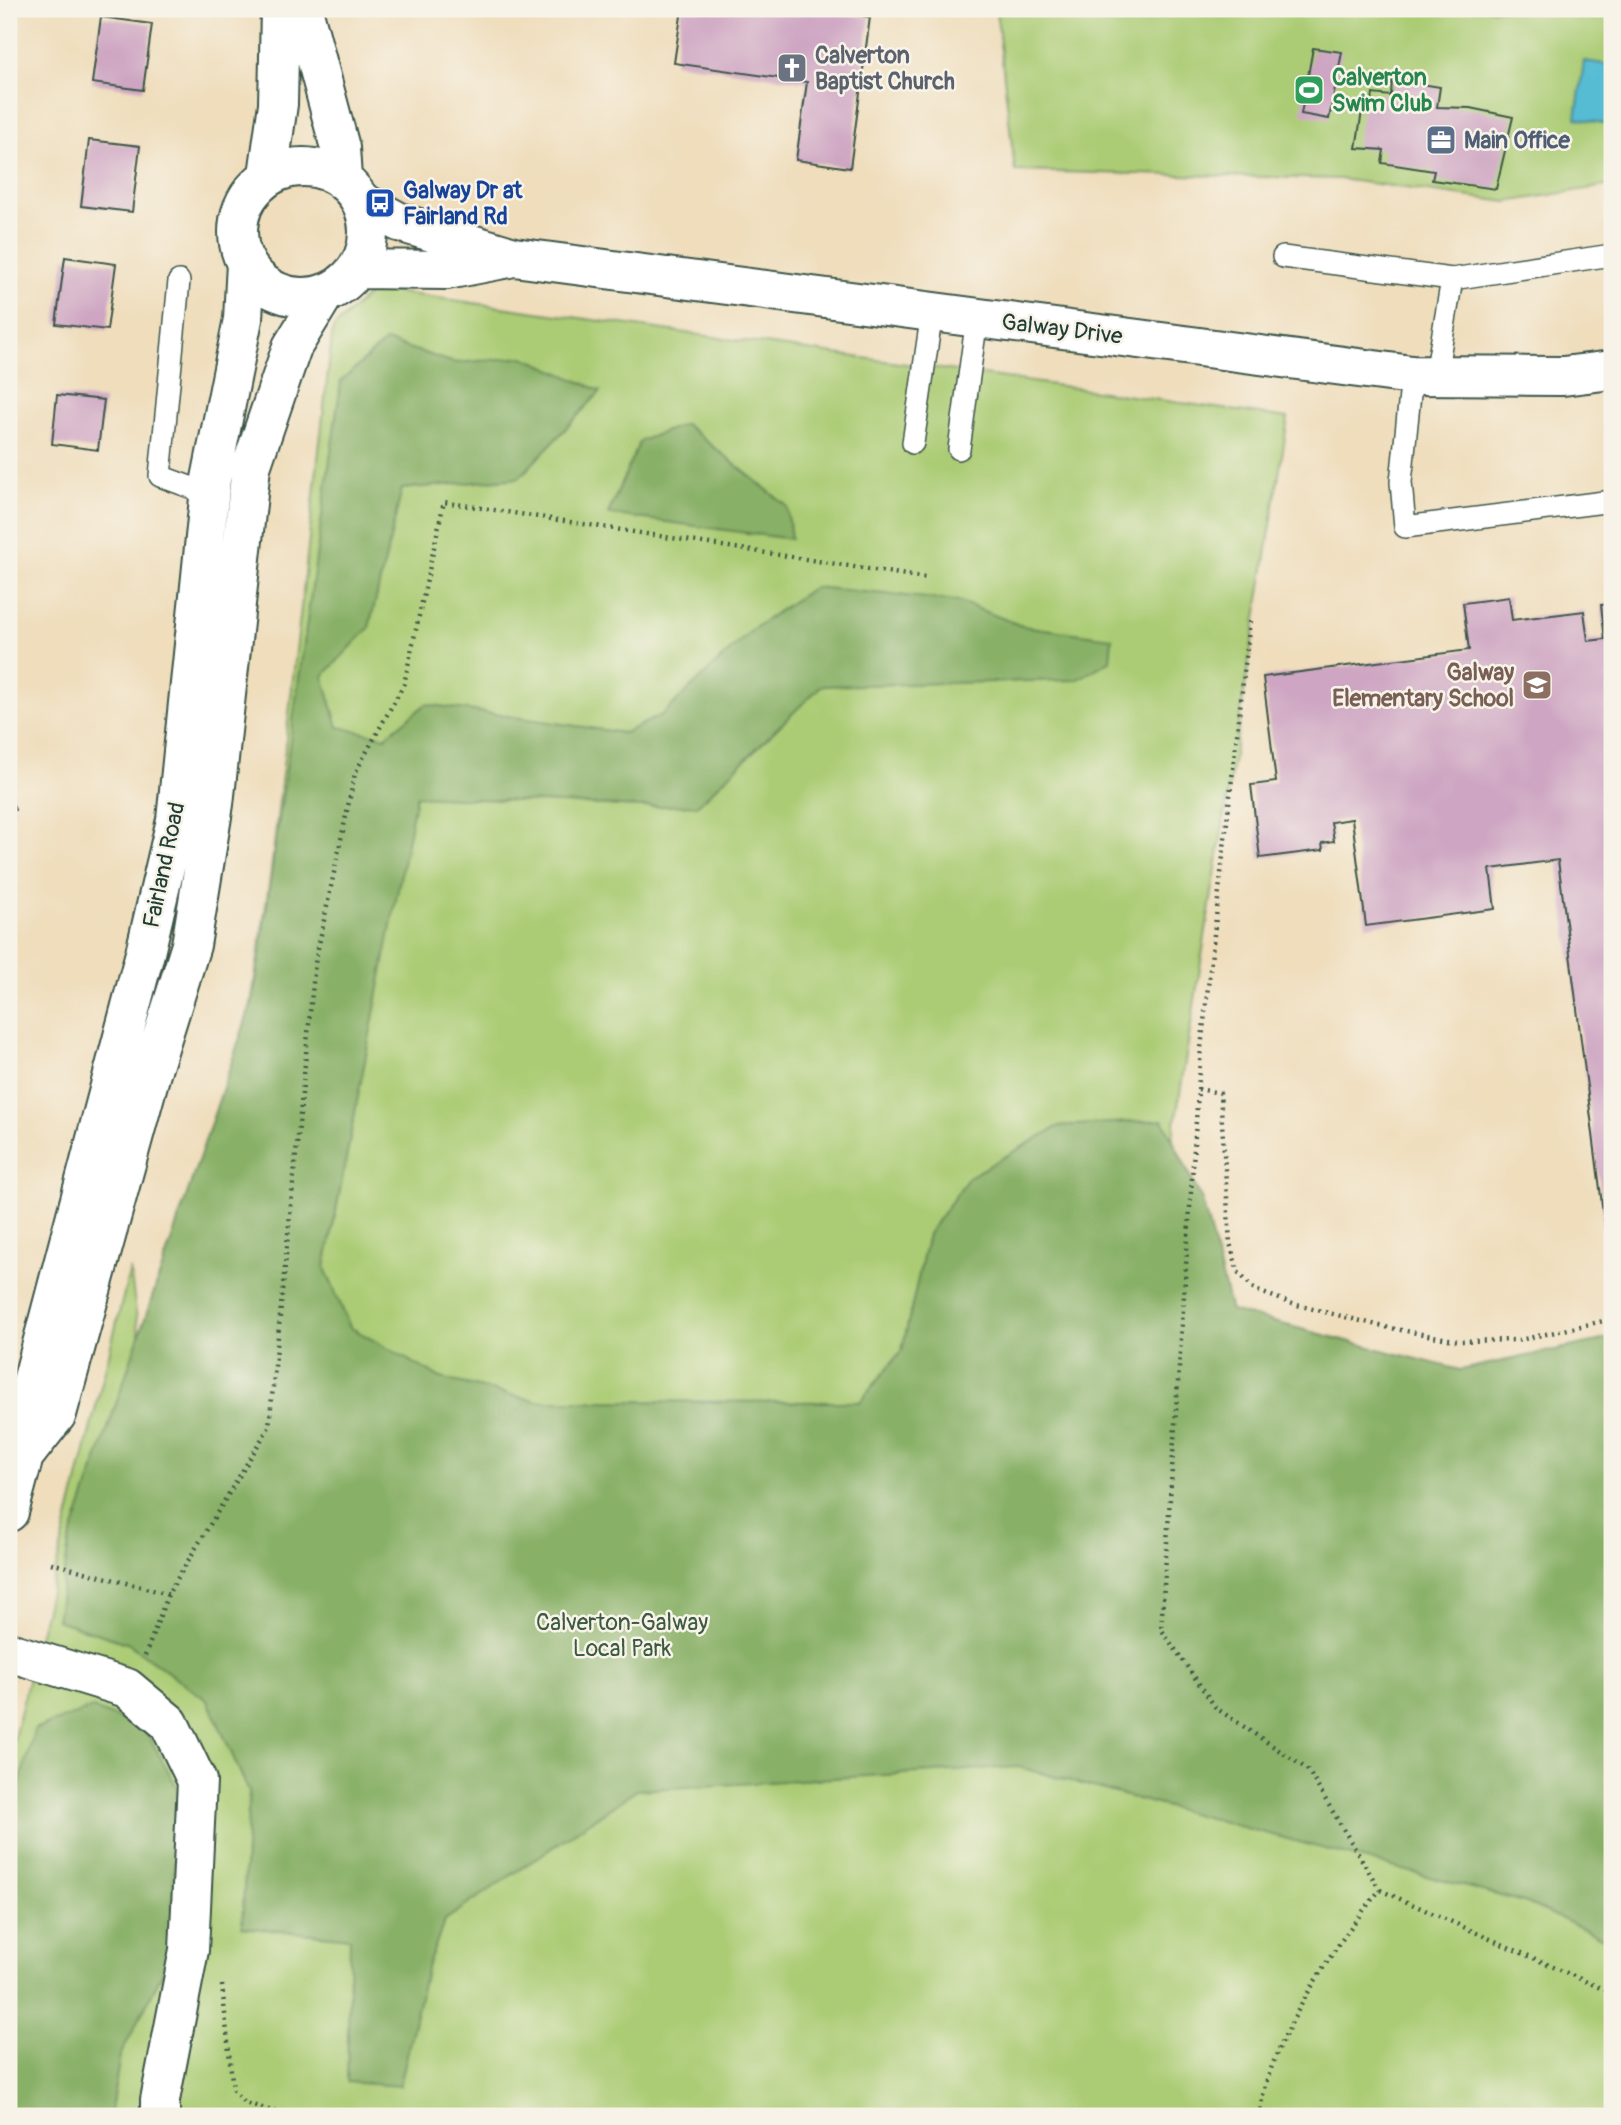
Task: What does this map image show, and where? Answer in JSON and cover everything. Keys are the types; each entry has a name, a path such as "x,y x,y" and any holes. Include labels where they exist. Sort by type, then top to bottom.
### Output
{"main road":[{"path":"268,176 278,104 280,9"},
{"path":"303,9 352,190 369,229 365,252 357,269 342,284 325,293 302,297 281,294 267,286 246,264 240,250 239,216 251,191 268,176 301,165 324,169 352,190"},
{"name":"Galway Drive","path":"352,190 399,222 514,257 1424,375 1563,376 1612,370"},
{"name":"Galway Drive","path":"357,269 447,270 514,257"},
{"name":"Fairland Road","path":"9,1512 24,1456 22,1419 145,953 176,820 209,496 243,319 246,264"},
{"name":"Fairland Road","path":"24,1456 57,1414 151,1073 191,945 214,804 251,467 292,347 325,293"},
{"path":"9,1652 131,1691 169,1723 197,1781 189,1950 160,2100 160,2116"}],"lane":[{"path":"1283,257 1452,279 1612,255"},
{"path":"1452,279 1424,375 1401,482 1405,527 1612,501"},
{"path":"179,281 160,476 209,496 247,503"},
{"path":"912,443 932,312"},
{"path":"959,449 978,318"}],"path":[{"path":"131,1691 167,1594 269,1427 315,962 355,773 404,684 444,502 925,578"},
{"path":"1250,621 1198,1089 1161,1629 1216,1708 1307,1769 1380,1890 1612,1993"},
{"path":"1198,1089 1220,1093 1230,1242 1238,1272 1255,1290 1306,1307 1459,1342 1520,1340 1612,1319"},
{"path":"51,1563 167,1594"},
{"path":"1259,2116 1275,2055 1350,1925 1380,1890"}],"green space":[{"name":"Calverton Swim Club","path":"996,9 1612,9 1612,185 1507,202 1340,179 1015,171"},
{"name":"Calverton-Galway Local Park","path":"374,289 1288,418 1101,1587 1612,1674 1612,2116 9,2116 9,1758 130,1269 152,1428 187,1430 271,871 333,328"},
{"path":"386,341 455,363 524,357 601,391 519,478 402,489 369,628 323,676 338,727 385,737 426,704 624,733 662,715 753,629 814,587 958,601 1022,626 1112,638 1110,661 1076,680 821,686 698,805 640,807 416,796 325,1268 350,1327 441,1378 536,1401 860,1402 902,1350 928,1234 969,1177 1059,1126 1163,1120 1202,1200 1231,1311 1460,1370 1612,1338 1612,1942 1527,1903 1018,1767 637,1790 445,1920 426,1970 400,2086 347,2082 350,1938 242,1927 249,1792 208,1701 129,1644 57,1620 69,1543 254,996 341,381"},
{"path":"685,424 787,506 791,539 608,514 640,441"},
{"path":"92,1708 145,1729 178,1789 170,1958 120,2056 110,2116 9,2116 9,1833 16,1795 35,1729"}],"water":[{"path":"1584,61 1612,65 1612,125 1576,118"}],"building":[{"path":"682,9 809,9 870,17 850,168 796,160 807,82 674,63"},
{"path":"101,17 152,24 143,90 92,83"},
{"path":"1313,48 1342,52 1329,119 1301,114"},
{"path":"1392,79 1440,87 1437,107 1470,108 1513,117 1496,189 1432,180 1434,171 1382,163 1384,150 1356,148 1363,105 1371,106 1373,94 1391,96"},
{"path":"89,140 140,146 132,212 81,206"},
{"path":"65,257 116,264 107,330 56,324"},
{"path":"57,395 104,400 98,450 52,444"},
{"name":"Galway Elementary School","path":"1509,597 1512,620 1584,611 1588,641 1605,639 1601,605 1612,604 1612,1227 1605,1228 1558,860 1490,869 1495,909 1366,926 1352,819 1331,822 1334,841 1322,843 1323,850 1260,858 1251,785 1276,782 1263,677 1469,650 1463,603"},
{"path":"9,794 15,810 9,812"}],"place":[{"name":"Calverton Baptist Church","path":"792,68"},
{"name":"Calverton Swim Club","path":"1309,90"},
{"name":"Main Office","path":"1441,140"},
{"name":"Galway Dr at Fairland Rd","path":"380,203"},
{"name":"Galway Elementary School","path":"1537,685"}]}
